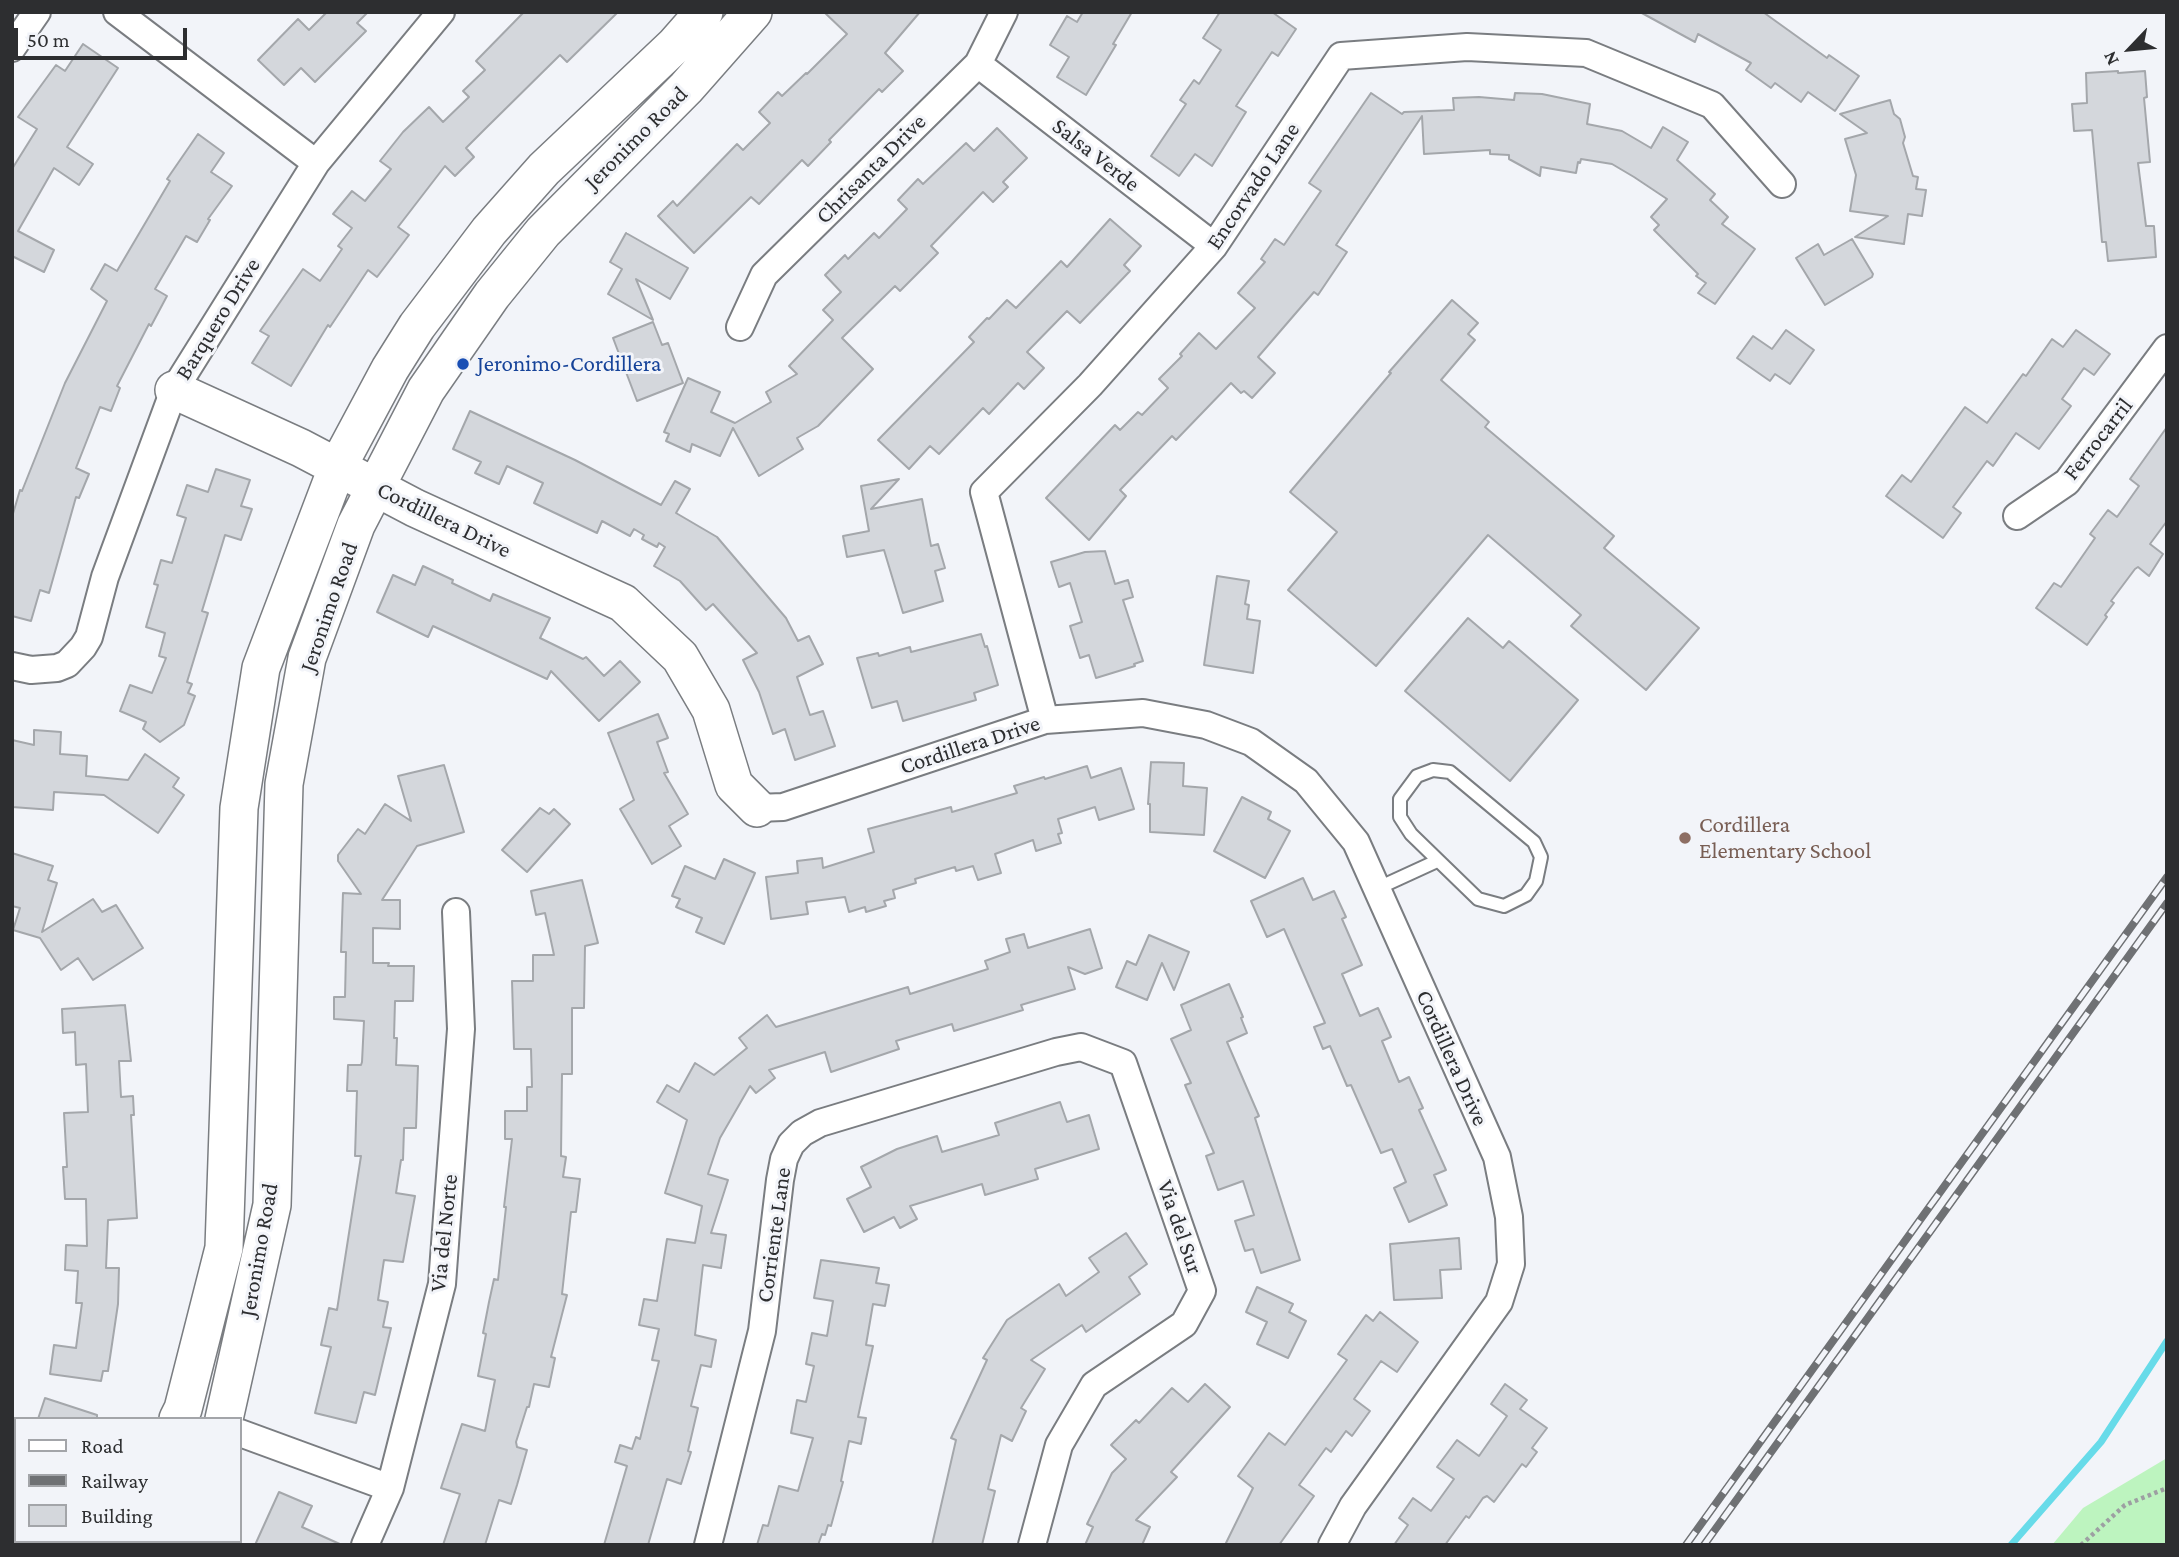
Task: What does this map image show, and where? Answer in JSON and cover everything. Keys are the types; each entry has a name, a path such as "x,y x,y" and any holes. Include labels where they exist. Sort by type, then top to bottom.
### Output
{"main road":[{"name":"Jeronimo Road","path":"189,1416 224,1248 239,808 261,668 337,468 390,369 417,326 489,231 544,169 675,46 704,12"},
{"name":"Jeronimo Road","path":"225,1417 272,1205 284,784 307,658 356,525 426,390 492,295 543,232 686,88 753,12"},
{"name":"Cordillera Drive","path":"174,390 301,448 415,508 623,603 680,657 711,710 734,785 757,808"}],"street":[{"path":"12,48 37,12"},
{"path":"117,12 316,163"},
{"name":"Barquero Drive","path":"12,666 31,670 57,668 66,664 83,647 89,637 104,578 174,390 316,163 441,12"},
{"name":"Chrisanta Drive","path":"740,327 764,275 978,64 1004,12"},
{"name":"Encorvado Lane","path":"1045,720 984,492 1090,385 1214,246 1341,56 1467,47 1586,53 1712,105 1782,184"},
{"name":"Salsa Verde","path":"978,64 1214,246"},
{"name":"Ferrocarril","path":"2017,516 2067,482 2167,348"},
{"name":"Cordillera Drive","path":"757,808 783,807 1045,720 1143,713 1206,725 1251,742 1306,781 1356,842 1497,1157 1509,1217 1511,1264 1499,1301 1353,1506 1332,1545"},
{"name":"Via del Norte","path":"365,1545 390,1488 442,1284 461,1029 456,912"},
{"name":"Corriente Lane","path":"708,1545 762,1331 780,1180 784,1159 791,1144 802,1133 820,1123 1056,1052 1081,1047"},
{"name":"Via del Sur","path":"1032,1545 1059,1445 1094,1385 1184,1324 1202,1291 1123,1063 1081,1047"},
{"path":"242,1434 390,1488"}],"lane":[{"path":"1433,770 1450,772 1534,842 1541,857 1536,881 1526,895 1504,906 1478,899 1437,861 1411,834 1400,817 1400,799 1416,776 1433,770"},
{"path":"1376,889 1437,861"}],"path":[{"path":"2081,1545 2125,1505 2167,1488"}],"green space":[{"path":"2167,1458 2167,1545 2052,1545 2083,1508"}],"building":[{"path":"327,12 368,12 357,23 366,31 315,82 301,68 284,85 258,60 298,19 309,30"},
{"path":"524,12 618,12 567,62 560,55 466,148 474,157 455,176 445,166 398,227 409,235 377,277 368,270 330,327 328,325 291,386 252,363 269,336 260,331 303,269 320,281 342,249 338,246 352,228 333,214 352,191 365,201 391,169 380,161 403,132 429,107 443,122 469,97 463,91 485,70 476,61"},
{"path":"824,12 920,12 885,53 903,71 882,92 879,89 829,140 831,142 808,166 802,160 759,204 751,197 694,253 658,216 673,201 677,206 737,144 743,150 770,123 759,112 778,92 782,96 807,74 847,34"},
{"path":"1083,12 1132,12 1086,95 1057,77 1069,57 1050,45 1067,16 1077,22"},
{"path":"1220,12 1272,12 1296,29 1278,56 1272,52 1236,106 1246,112 1212,166 1195,154 1179,176 1151,156 1186,104 1180,100 1194,80 1199,84 1221,50 1203,38"},
{"path":"1640,12 1763,12 1827,58 1829,55 1859,76 1835,111 1808,92 1801,102 1775,83 1771,88 1746,70 1751,63 1698,34 1695,42"},
{"path":"83,44 118,68 67,147 93,164 79,185 54,168 18,231 54,250 44,272 12,256 12,169 37,129 18,117 56,65 65,71"},
{"path":"2145,71 2147,97 2144,98 2150,162 2138,163 2146,226 2154,226 2156,257 2108,261 2106,242 2102,242 2092,130 2074,131 2072,104 2087,103 2086,73"},
{"path":"1371,93 1402,114 1454,110 1453,98 1514,100 1515,93 1542,94 1590,104 1587,124 1622,131 1651,148 1663,127 1688,142 1677,160 1715,194 1710,200 1728,217 1722,224 1755,249 1715,304 1698,293 1706,283 1696,276 1698,274 1654,230 1659,225 1651,217 1667,199 1634,177 1612,164 1581,159 1576,173 1541,167 1540,176 1509,159 1509,155 1490,154 1490,150 1424,154 1422,116 1336,245 1347,252 1318,295 1314,292 1258,357 1275,373 1252,398 1244,391 1241,393 1231,383 1176,440 1172,436 1120,490 1126,496 1089,540 1046,498 1115,425 1120,430 1138,412 1142,415 1168,388 1159,379 1182,356 1180,354 1199,333 1216,349 1255,308 1238,293 1265,262 1261,259 1275,239 1284,245 1321,191 1309,183"},
{"path":"1890,100 1894,114 1900,119 1905,137 1903,143 1913,176 1918,177 1916,189 1926,190 1922,216 1908,214 1904,244 1855,237 1888,216 1850,211 1856,175 1845,139 1867,133 1840,114"},
{"path":"997,128 1027,158 1003,182 1008,187 993,202 983,192 931,246 938,253 900,291 895,286 842,338 873,369 818,426 797,438 803,449 759,476 733,428 720,456 692,444 690,452 666,441 669,434 664,432 688,378 720,392 711,412 735,423 771,402 766,392 797,374 789,366 833,320 823,310 841,292 825,275 845,255 848,259 874,233 879,238 907,209 898,200 918,179 923,184 966,143 974,151"},
{"path":"198,134 224,153 211,172 232,186 208,219 210,220 197,242 186,236 155,289 167,296 151,326 149,324 117,386 120,388 111,411 100,407 76,468 89,474 79,498 76,497 49,593 40,590 31,621 12,616 12,517 20,490 22,491 65,383 107,301 91,289 105,264 117,271 170,181 167,179"},
{"path":"1110,219 1141,246 1124,265 1130,271 1080,323 1067,311 1027,352 1044,368 1024,389 1018,383 989,414 983,408 939,454 930,446 909,469 878,440 974,342 969,337 987,318 1007,300 1016,308 1061,261 1067,267"},
{"path":"626,233 688,268 670,299 636,279 653,320 608,294 622,269 610,262"},
{"path":"1852,239 1873,274 1872,277 1825,305 1796,258 1818,244 1824,255"},
{"path":"1452,300 1478,323 1468,334 1475,340 1441,380 1489,422 1485,427 1614,536 1604,548 1699,628 1646,690 1571,626 1581,615 1488,535 1376,666 1288,590 1337,532 1290,492"},
{"path":"653,322 662,345 668,343 683,383 637,401 613,338"},
{"path":"1786,330 1814,350 1790,384 1775,374 1770,381 1737,358 1753,336 1772,349"},
{"path":"2076,330 2110,354 2094,375 2084,368 2062,399 2071,406 2039,449 2016,433 1993,466 1987,461 1953,507 1961,513 1943,538 1886,496 1902,475 1911,482 1965,407 1987,423 2052,339 2063,347"},
{"path":"470,411 575,460 661,505 675,481 690,489 676,513 717,537 786,618 798,641 809,636 823,664 797,677 810,715 823,711 835,746 795,760 785,729 773,734 759,692 743,660 757,653 713,604 706,610 680,581 654,566 665,547 659,543 657,547 642,539 644,535 634,529 630,536 602,521 597,533 534,503 543,483 507,466 499,484 475,473 481,462 453,449"},
{"path":"2167,427 2167,521 2150,544 2163,554 2149,576 2138,567 2135,569 2111,601 2114,603 2105,615 2107,617 2087,645 2036,608 2054,583 2061,587 2095,538 2090,534 2108,510 2117,517 2139,486 2130,479"},
{"path":"216,469 250,480 241,506 252,509 241,540 225,535 202,611 208,613 187,682 192,684 188,693 195,696 184,725 160,742 143,729 146,722 120,711 130,685 152,693 166,658 159,656 165,633 146,627 158,585 154,584 161,560 172,563 186,518 177,515 187,485 208,492"},
{"path":"899,479 871,509 922,499 931,546 938,544 945,568 935,571 943,601 903,613 884,550 847,557 843,536 869,531 861,486"},
{"path":"1105,551 1115,584 1128,580 1133,597 1123,600 1143,661 1096,678 1089,655 1080,658 1070,626 1082,622 1070,583 1059,587 1051,562 1085,552"},
{"path":"423,566 490,601 493,594 550,618 540,638 583,659 586,657 604,676 620,661 640,682 599,721 551,671 547,679 433,626 428,637 377,612 393,575 415,585"},
{"path":"1217,576 1249,581 1245,604 1249,605 1247,619 1260,621 1253,673 1204,665"},
{"path":"1468,618 1503,648 1509,641 1578,700 1510,781 1405,691"},
{"path":"981,634 998,685 974,693 976,700 903,721 897,701 872,708 857,658 878,653 879,656 910,647 911,652"},
{"path":"658,714 668,738 657,742 668,772 664,773 688,814 669,826 681,846 652,864 620,809 634,800 608,733"},
{"path":"34,730 61,732 60,754 87,756 86,776 128,780 145,754 179,778 173,787 184,795 158,833 104,795 54,792 53,810 12,807 12,740 34,745"},
{"path":"1151,762 1184,763 1183,786 1207,788 1204,835 1150,832 1148,804"},
{"path":"444,765 464,832 417,846 382,900 400,900 400,929 373,928 373,963 414,966 413,1001 395,1001 394,1038 397,1038 396,1065 418,1066 416,1128 404,1128 403,1160 396,1193 415,1196 403,1262 384,1260 378,1300 388,1302 383,1327 391,1328 375,1395 364,1392 356,1423 315,1413 331,1347 321,1345 329,1308 337,1310 361,1156 355,1156 357,1091 347,1091 348,1065 361,1065 362,1062 364,1021 334,1019 334,997 345,997 346,952 341,952 343,893 361,894 338,861 338,855 358,829 365,834 385,804 411,821 398,776"},
{"path":"1087,766 1091,778 1121,768 1134,809 1099,820 1095,807 1058,819 1062,833 1058,834 1061,843 1036,851 1033,840 995,854 1001,873 978,880 973,866 956,871 955,867 915,879 916,883 893,890 895,898 884,901 886,906 866,912 865,907 849,912 845,897 806,902 808,914 771,919 766,877 798,873 797,861 822,858 823,868 874,852 868,829 951,807 952,812 1017,793 1014,786"},
{"path":"1242,797 1271,812 1268,819 1290,831 1265,878 1214,851"},
{"path":"540,808 549,814 554,809 570,824 527,872 502,850"},
{"path":"12,853 53,866 48,880 57,883 42,932 93,899 102,912 116,905 143,948 93,980 78,958 61,970 40,938 13,930 20,908 12,906"},
{"path":"724,859 755,873 724,944 696,932 702,918 676,907 680,899 672,896 685,866 715,879"},
{"path":"1303,878 1313,900 1334,891 1346,917 1342,919 1362,965 1342,974 1360,1016 1378,1008 1391,1037 1382,1041 1399,1082 1409,1077 1423,1108 1419,1110 1446,1170 1434,1175 1447,1205 1409,1222 1394,1188 1406,1182 1392,1149 1381,1153 1351,1085 1347,1086 1330,1046 1323,1049 1314,1027 1325,1023 1284,929 1267,937 1251,901"},
{"path":"582,880 598,943 585,946 584,1008 572,1008 572,1074 562,1074 561,1156 566,1157 563,1177 580,1179 576,1212 571,1212 562,1294 567,1295 551,1357 555,1358 549,1387 534,1384 516,1442 517,1447 527,1450 517,1485 511,1504 499,1500 485,1545 443,1545 460,1494 441,1488 462,1424 485,1431 495,1380 478,1376 489,1302 494,1279 498,1280 506,1207 512,1139 505,1139 505,1111 527,1111 527,1087 532,1087 531,1049 514,1049 512,981 533,981 533,955 554,955 545,913 536,915 531,891"},
{"path":"1090,929 1102,968 1085,974 1068,967 1075,989 1021,1005 1023,1010 954,1031 952,1024 896,1041 899,1049 831,1072 825,1052 769,1070 775,1078 756,1093 750,1086 720,1138 708,1174 728,1180 711,1233 726,1235 721,1268 703,1265 695,1335 716,1340 711,1367 701,1365 691,1406 698,1408 688,1451 691,1452 681,1484 667,1479 648,1545 604,1545 627,1466 615,1462 620,1445 632,1449 636,1437 640,1439 659,1361 652,1360 659,1329 639,1325 644,1299 657,1301 667,1239 695,1243 702,1206 665,1193 687,1120 657,1102 667,1085 679,1092 695,1063 714,1075 747,1048 739,1038 767,1015 776,1027 908,987 910,994 988,969 985,961 1010,952 1006,939 1024,934 1028,948"},
{"path":"1149,935 1189,952 1174,990 1162,963 1147,1000 1116,987 1127,961 1136,965"},
{"path":"1229,984 1247,1033 1227,1042 1259,1116 1255,1118 1300,1260 1261,1273 1253,1249 1245,1251 1235,1221 1254,1215 1243,1181 1218,1190 1206,1156 1214,1153 1185,1085 1191,1083 1171,1039 1191,1030 1181,1005"},
{"path":"125,1005 131,1061 119,1061 121,1097 133,1096 134,1115 131,1115 137,1218 108,1220 106,1268 119,1268 118,1304 108,1371 103,1371 101,1381 50,1374 54,1345 76,1348 82,1303 76,1303 78,1271 65,1270 66,1245 87,1246 86,1199 65,1199 63,1167 67,1167 64,1113 88,1112 86,1064 76,1065 75,1032 63,1033 62,1009"},
{"path":"1060,1102 1067,1122 1089,1115 1099,1149 1035,1169 1038,1179 985,1195 982,1184 910,1206 917,1219 900,1228 894,1217 864,1232 847,1199 871,1187 861,1167 897,1149 937,1136 942,1152 999,1135 995,1123"},
{"path":"1126,1233 1147,1264 1129,1277 1140,1294 1086,1332 1082,1325 1031,1360 1045,1369 1021,1408 1026,1411 1012,1441 1001,1435 988,1489 995,1491 982,1545 932,1545 956,1440 951,1438 987,1360 983,1358 1007,1320 1059,1284 1066,1296 1099,1272 1089,1258"},
{"path":"1459,1238 1461,1269 1440,1270 1442,1298 1394,1300 1390,1244"},
{"path":"821,1260 879,1268 876,1283 889,1285 885,1306 873,1304 866,1345 873,1346 858,1417 866,1418 861,1444 849,1441 841,1481 843,1482 831,1526 828,1525 818,1545 757,1545 763,1525 768,1526 779,1486 798,1491 813,1438 791,1433 797,1400 806,1402 814,1366 806,1364 812,1333 827,1336 833,1301 814,1298"},
{"path":"1257,1287 1293,1304 1289,1312 1306,1321 1288,1358 1257,1344 1267,1322 1246,1312"},
{"path":"1380,1312 1418,1342 1397,1372 1381,1361 1354,1399 1370,1411 1352,1436 1346,1431 1331,1452 1326,1448 1299,1485 1314,1496 1279,1545 1225,1545 1253,1488 1238,1476 1269,1433 1285,1445 1347,1360 1338,1354 1366,1315 1373,1321"},
{"path":"1205,1384 1230,1407 1171,1472 1177,1477 1136,1520 1150,1527 1142,1545 1085,1545 1093,1527 1087,1524 1112,1473 1126,1459 1111,1445 1136,1420 1139,1423 1172,1388 1188,1402"},
{"path":"1505,1384 1527,1400 1520,1409 1547,1428 1532,1448 1537,1452 1526,1467 1522,1464 1494,1502 1487,1496 1483,1498 1445,1545 1394,1545 1408,1525 1399,1518 1413,1498 1431,1511 1454,1479 1437,1467 1457,1440 1479,1456 1507,1416 1491,1404"},
{"path":"45,1398 97,1415 97,1417 39,1417"},
{"path":"279,1492 312,1506 302,1527 342,1545 255,1545"}],"waterway":[{"path":"2011,1545 2101,1442 2167,1341"}],"railway":[{"path":"1686,1545 2167,877"},
{"path":"1704,1545 2167,903"}],"place":[{"name":"Jeronimo-Cordillera","path":"463,364"},
{"name":"Cordillera Elementary School","path":"1685,838"}]}
